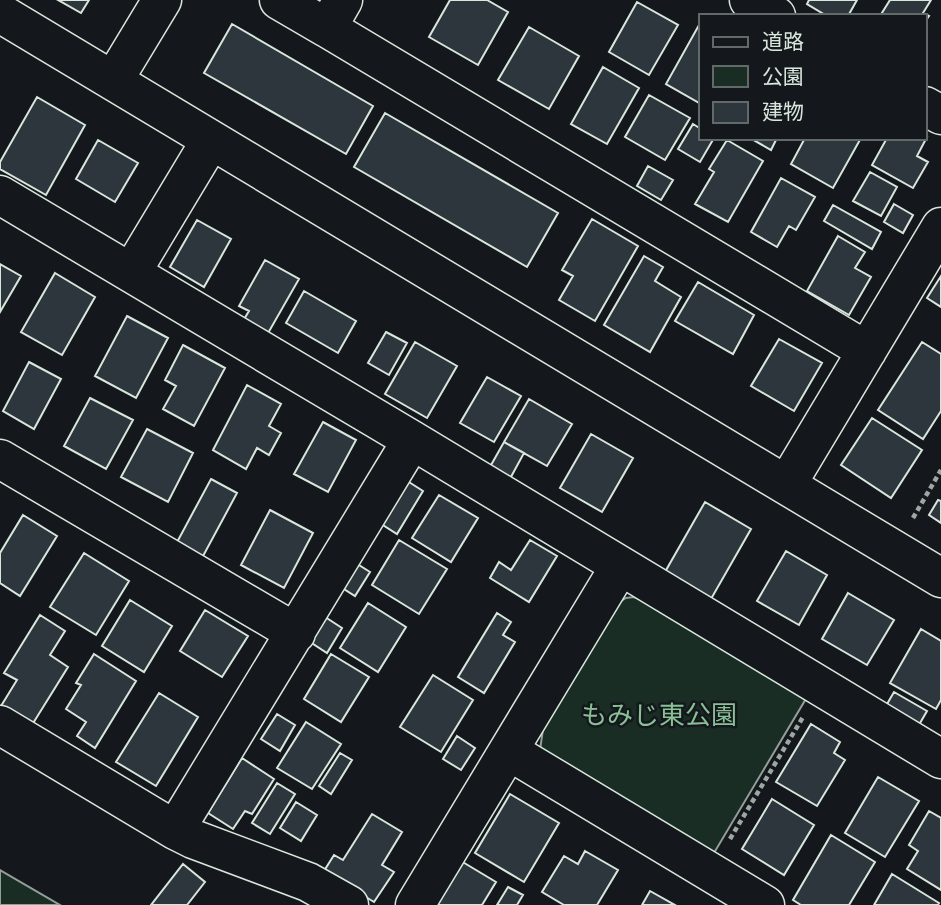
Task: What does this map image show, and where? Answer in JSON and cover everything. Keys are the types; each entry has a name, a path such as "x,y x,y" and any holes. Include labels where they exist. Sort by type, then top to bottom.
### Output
{"street":[{"path":"113,81 162,0"},
{"path":"279,0 335,14 867,351"},
{"path":"750,0 773,14"},
{"path":"0,13 941,578"},
{"path":"131,273 211,140"},
{"path":"0,195 941,759"},
{"path":"787,484 941,227"},
{"path":"175,830 412,440"},
{"path":"0,459 296,633"},
{"path":"415,905 620,566"},
{"path":"0,725 175,830 308,882 349,905"},
{"path":"509,751 765,905"}],"path":[{"path":"910,522 941,470"},
{"path":"710,873 821,686"}],"green space":[{"name":"もみじ東公園","path":"634,597 807,697 714,853 540,750 543,729 618,603"},
{"path":"0,870 60,905 0,905"}],"building":[{"path":"58,0 89,0 81,13"},
{"path":"450,0 487,0 508,12 478,65 429,37"},
{"path":"809,0 857,0 849,14 824,14 807,4"},
{"path":"890,0 931,0 923,13 925,14 881,14"},
{"path":"637,2 678,25 649,75 609,52"},
{"path":"232,24 373,106 346,154 204,73"},
{"path":"699,25 699,103 666,84"},
{"path":"529,27 579,56 549,109 498,80"},
{"path":"603,67 639,88 607,144 571,124"},
{"path":"649,95 690,118 665,160 625,137"},
{"path":"37,97 85,125 46,195 0,169 0,162"},
{"path":"385,113 558,213 527,267 354,167"},
{"path":"693,124 699,128 699,140 713,140 700,162 678,149"},
{"path":"98,140 138,163 115,202 76,179"},
{"path":"727,140 763,161 728,222 695,204 714,172 709,169"},
{"path":"754,140 776,140 771,150"},
{"path":"804,140 860,140 833,188 791,164"},
{"path":"886,140 925,140 917,156 928,162 913,188 872,165"},
{"path":"648,166 673,180 661,200 637,186"},
{"path":"870,172 897,187 881,216 853,201"},
{"path":"781,178 815,197 796,230 789,226 777,247 751,232"},
{"path":"894,204 913,215 903,233 884,222"},
{"path":"833,205 881,232 872,249 824,221"},
{"path":"592,219 638,246 595,321 559,300 573,276 562,270"},
{"path":"197,220 231,239 204,287 170,267"},
{"path":"838,236 865,252 855,268 871,277 849,315 807,291"},
{"path":"644,256 663,267 655,281 681,297 650,352 604,325"},
{"path":"265,260 299,279 267,335 243,321 249,311 239,306"},
{"path":"0,264 21,276 0,312"},
{"path":"55,273 95,297 62,355 21,332"},
{"path":"941,276 941,307 927,298"},
{"path":"698,282 754,315 733,354 675,321"},
{"path":"304,291 356,321 338,353 286,323"},
{"path":"127,316 168,338 136,398 95,376"},
{"path":"386,332 407,343 389,375 368,363"},
{"path":"779,339 822,363 794,411 751,386"},
{"path":"415,342 457,366 427,418 385,394"},
{"path":"922,342 941,354 941,411 923,439 878,410"},
{"path":"183,345 225,368 194,426 163,409 176,386 165,380"},
{"path":"29,362 61,379 34,429 3,411"},
{"path":"487,377 521,396 494,442 460,423"},
{"path":"247,385 281,404 269,426 281,433 269,455 257,448 246,469 213,450"},
{"path":"90,398 133,420 106,469 64,446"},
{"path":"529,399 572,424 547,466 504,442"},
{"path":"872,418 922,450 891,498 841,465"},
{"path":"323,422 356,440 328,492 294,474"},
{"path":"147,429 193,453 168,502 121,477"},
{"path":"591,434 633,458 602,512 560,488"},
{"path":"504,442 524,453 506,486 486,474"},
{"path":"401,477 423,491 397,534 375,520"},
{"path":"211,479 237,493 202,558 176,544"},
{"path":"439,495 478,518 451,562 412,538"},
{"path":"938,500 941,501 941,523 929,515"},
{"path":"705,502 751,529 711,599 665,572"},
{"path":"270,510 313,533 284,588 241,565"},
{"path":"23,515 57,536 20,596 0,583 0,553"},
{"path":"399,540 447,569 419,614 372,585"},
{"path":"530,540 557,556 529,602 490,578 499,562 511,570"},
{"path":"786,551 827,575 799,625 757,601"},
{"path":"84,553 129,581 96,635 50,607"},
{"path":"351,560 370,572 355,596 336,584"},
{"path":"848,593 894,620 867,665 822,639"},
{"path":"130,600 172,626 144,672 102,646"},
{"path":"368,603 406,627 378,672 340,648"},
{"path":"205,610 248,636 222,677 180,651"},
{"path":"319,613 342,628 327,653 304,638"},
{"path":"497,613 511,622 503,635 515,642 484,693 458,677"},
{"path":"40,615 65,631 50,655 68,667 32,725 1,706 17,680 4,673"},
{"path":"921,629 941,641 941,700 936,709 890,683"},
{"path":"94,654 136,681 95,748 77,736 86,722 66,709 81,685 76,683"},
{"path":"331,654 369,677 341,722 304,699"},
{"path":"433,675 473,700 441,752 400,727"},
{"path":"894,692 927,711 916,730 883,711"},
{"path":"159,693 198,717 156,786 116,762"},
{"path":"277,714 295,725 280,751 261,739"},
{"path":"306,722 341,744 312,789 277,768"},
{"path":"811,724 840,742 834,753 845,760 817,806 776,782"},
{"path":"457,736 475,748 461,770 443,759"},
{"path":"340,753 352,760 331,794 319,786"},
{"path":"242,758 274,779 252,814 245,811 233,829 208,813"},
{"path":"878,777 919,801 885,857 845,833"},
{"path":"277,783 295,794 270,834 252,823"},
{"path":"510,794 559,823 524,882 475,853"},
{"path":"772,799 814,825 784,875 742,849"},
{"path":"296,802 317,815 301,841 280,828"},
{"path":"929,811 941,818 941,890 907,869 918,851 909,845"},
{"path":"372,814 402,832 382,865 394,872 374,902 324,871 334,855 343,860"},
{"path":"831,835 875,862 849,905 801,905 793,900"},
{"path":"585,851 618,870 597,905 564,905 542,892 564,856 578,864"},
{"path":"461,861 496,882 482,905 434,905"},
{"path":"183,864 205,882 187,905 151,905"},
{"path":"892,874 939,903 938,905 874,905"},
{"path":"508,887 523,895 517,905 497,905"},
{"path":"650,891 675,905 642,905"}]}
